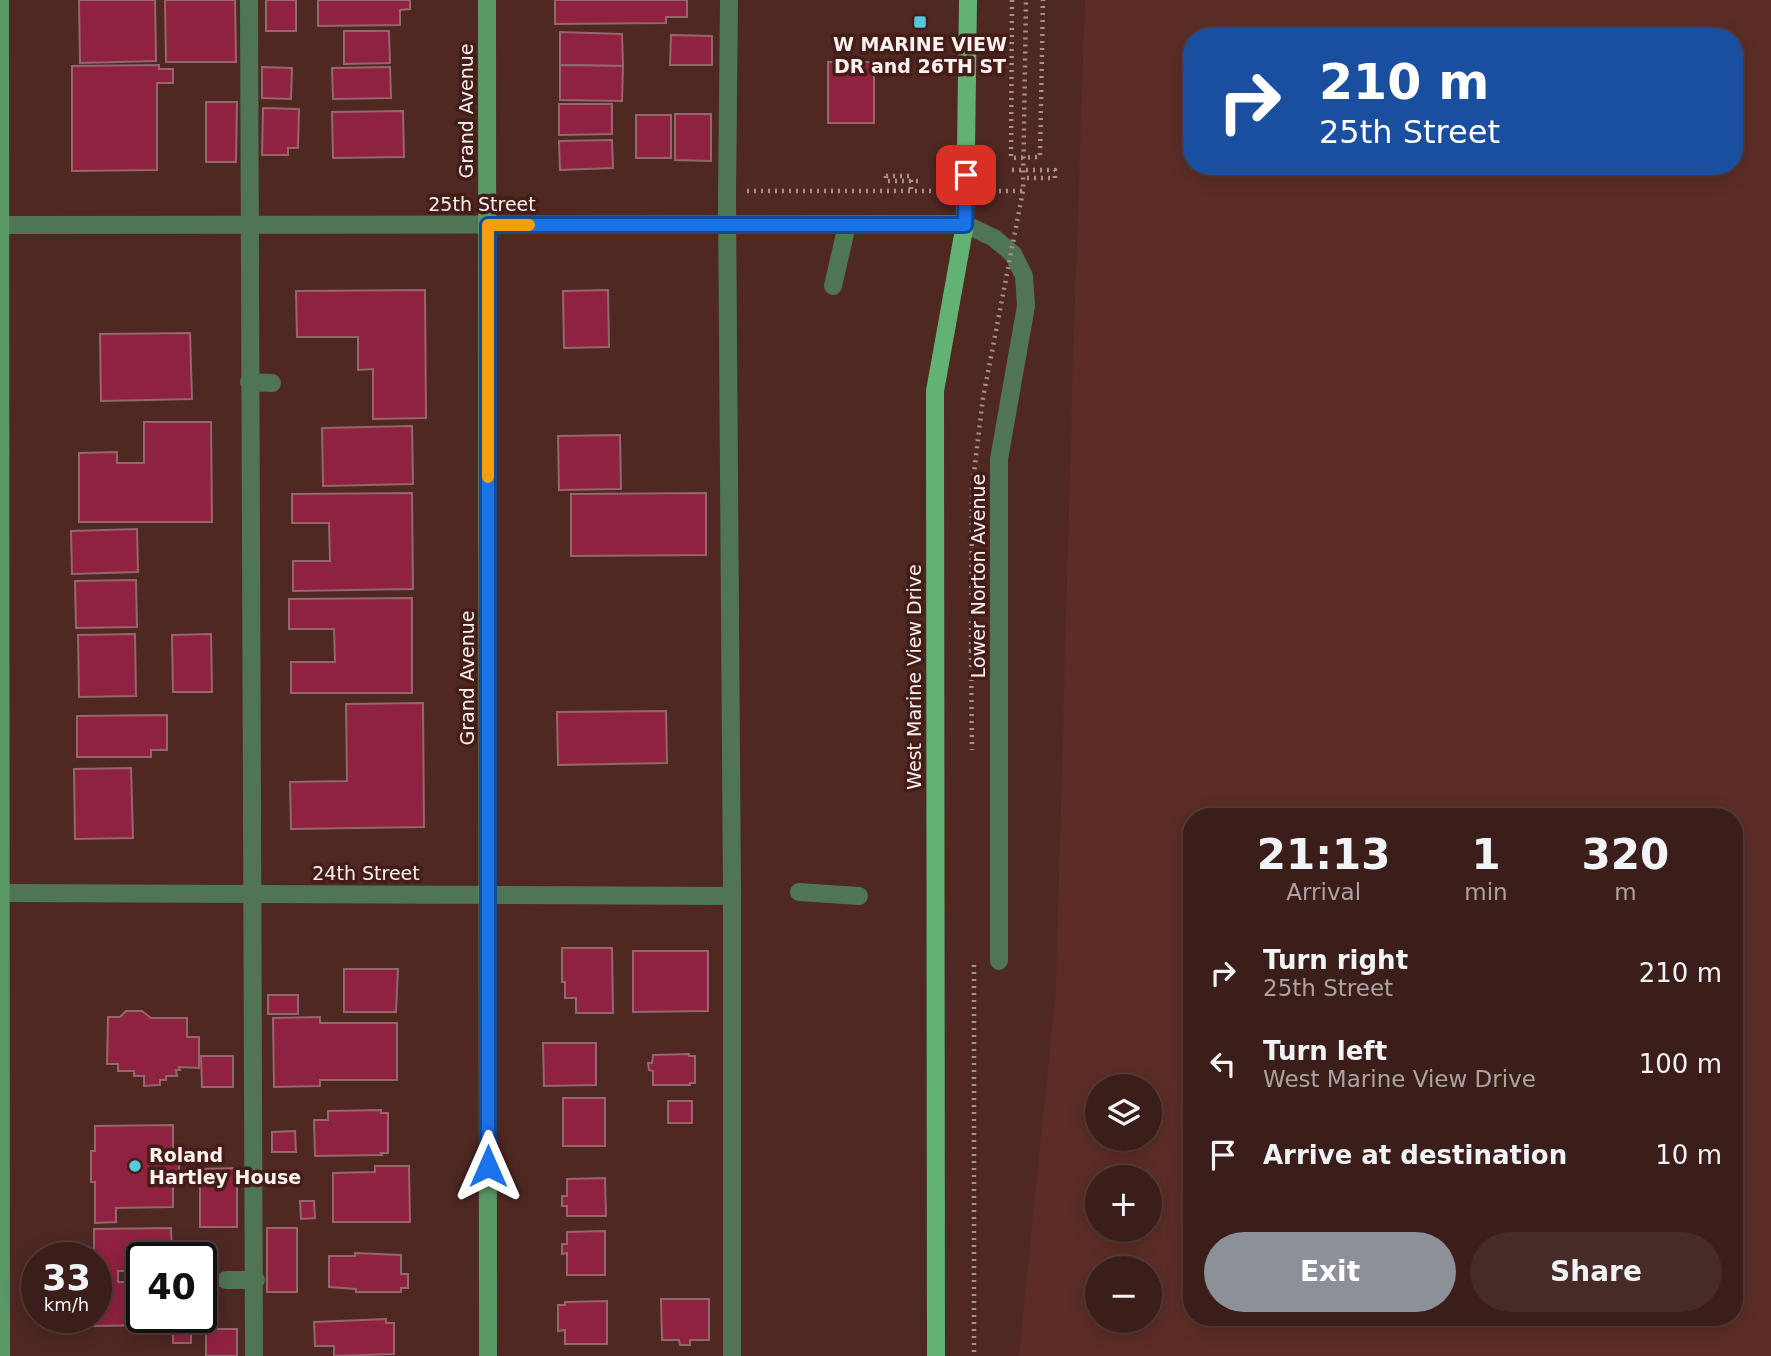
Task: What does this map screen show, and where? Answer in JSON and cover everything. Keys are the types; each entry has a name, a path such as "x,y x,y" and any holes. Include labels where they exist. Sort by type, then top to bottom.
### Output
{"main road":[{"name":"West Marine View Drive","path":"936,1356 935,391 965,225 968,0"}],"street":[{"path":"0,0 1,1356"},
{"path":"249,0 249,382 259,743 253,893 256,1280 254,1356"},
{"name":"Grand Avenue","path":"487,0 488,1356"},
{"path":"729,0 732,1356"},
{"name":"25th Street","path":"0,225 965,225"},
{"path":"833,286 846,225"},
{"name":"Lower Norton Avenue","path":"965,225 993,238 1013,254 1024,276 1026,306 999,459 999,961"},
{"path":"249,382 272,383"},
{"path":"799,891 859,895"},
{"name":"24th Street","path":"0,893 733,896"},
{"path":"226,1280 256,1280"}],"path":[{"path":"1012,0 1011,158 1040,157 1043,0"},
{"path":"972,759 972,489 983,398 1023,191 1026,0"},
{"path":"1012,170 1055,170 1055,178 1023,178"},
{"path":"911,190 911,176 886,176 886,181 918,181"},
{"path":"747,191 1023,191"},
{"path":"974,962 974,1356"}],"shaded area":[{"path":"1085,0 1771,0 1771,1356 1019,1356 1056,988"}],"building":[{"path":"79,0 155,0 156,61 80,63"},
{"path":"165,0 235,0 236,62 166,62"},
{"path":"266,0 296,0 296,31 266,31"},
{"path":"318,0 410,0 410,9 400,10 400,25 318,26"},
{"path":"555,0 687,0 687,17 666,17 666,23 555,24"},
{"path":"344,31 389,31 390,63 344,64"},
{"path":"560,32 622,34 623,66 560,65"},
{"path":"671,35 712,36 712,65 670,65"},
{"path":"828,62 874,62 874,123 828,123"},
{"path":"159,65 159,69 173,69 173,83 157,83 157,170 72,171 72,66"},
{"path":"560,65 623,66 622,101 560,100"},
{"path":"262,67 292,68 291,99 262,98"},
{"path":"390,67 391,98 333,99 332,68"},
{"path":"206,102 237,102 236,162 206,162"},
{"path":"559,104 612,104 612,134 559,135"},
{"path":"263,108 299,109 298,148 288,148 288,155 262,155"},
{"path":"403,111 404,157 333,158 332,112"},
{"path":"675,114 711,114 711,161 675,160"},
{"path":"636,115 671,115 671,158 636,158"},
{"path":"612,140 613,168 560,170 559,141"},
{"path":"425,290 426,418 373,419 373,369 358,370 358,337 297,337 296,291"},
{"path":"608,290 609,347 564,348 563,291"},
{"path":"190,333 192,399 101,401 100,334"},
{"path":"144,422 211,422 212,522 79,522 79,453 117,452 117,463 144,463"},
{"path":"412,426 413,484 323,486 322,428"},
{"path":"620,435 621,489 559,490 558,436"},
{"path":"412,493 413,589 293,591 293,561 330,561 329,523 292,523 292,494"},
{"path":"706,493 706,555 571,556 571,494"},
{"path":"137,529 138,572 72,574 71,531"},
{"path":"136,580 137,627 76,628 75,581"},
{"path":"412,598 412,693 291,693 291,662 335,662 334,629 289,629 289,599"},
{"path":"135,634 136,696 79,697 78,635"},
{"path":"211,634 212,692 173,692 172,635"},
{"path":"423,703 424,827 291,829 290,782 347,781 346,704"},
{"path":"666,711 667,763 558,765 557,712"},
{"path":"167,715 167,750 151,750 151,757 77,757 77,716"},
{"path":"131,768 133,838 75,839 74,769"},
{"path":"562,948 612,948 613,1013 576,1013 576,998 565,998"},
{"path":"633,951 708,951 708,1011 633,1012"},
{"path":"344,969 398,969 396,1012 344,1012"},
{"path":"268,995 298,995 298,1014 268,1014"},
{"path":"126,1011 142,1011 151,1018 187,1018 187,1037 199,1037 199,1068 179,1067 180,1070 176,1070 177,1076 166,1076 166,1080 160,1080 160,1085 144,1086 144,1076 134,1076 134,1071 118,1071 118,1064 107,1064 108,1017 120,1017"},
{"path":"320,1017 320,1023 397,1023 397,1080 320,1080 320,1086 274,1087 273,1018"},
{"path":"543,1043 596,1043 596,1085 544,1086"},
{"path":"653,1055 695,1056 695,1083 653,1085 653,1071 649,1070 648,1063 652,1063"},
{"path":"201,1056 233,1056 233,1087 202,1087"},
{"path":"563,1098 605,1098 605,1146 563,1146"},
{"path":"668,1101 692,1101 692,1123 668,1123"},
{"path":"381,1110 381,1113 388,1113 388,1153 315,1156 314,1120 328,1120 328,1111"},
{"name":"Roland Hartley House","path":"173,1125 173,1150 179,1150 179,1182 173,1182 173,1207 116,1208 116,1222 95,1223 95,1182 91,1182 91,1151 95,1151 95,1126"},
{"path":"295,1131 296,1152 272,1152 272,1132"},
{"path":"375,1166 409,1166 410,1222 333,1222 333,1173 375,1172"},
{"path":"237,1168 237,1227 200,1227 200,1169"},
{"path":"605,1178 606,1216 567,1216 567,1206 562,1206 562,1196 567,1196 567,1179"},
{"path":"300,1201 314,1201 315,1218 301,1219"},
{"path":"171,1228 171,1242 126,1242 126,1271 118,1271 118,1282 126,1282 126,1326 112,1326 112,1242 94,1242 94,1229"},
{"path":"267,1228 297,1228 297,1292 267,1292"},
{"path":"605,1231 605,1275 567,1275 567,1253 562,1254 562,1244 567,1244 567,1232"},
{"path":"355,1253 401,1255 401,1274 408,1274 408,1288 401,1288 401,1292 356,1292 356,1289 329,1287 329,1256 355,1256"},
{"path":"661,1299 709,1299 709,1340 690,1340 690,1345 680,1345 679,1340 662,1340"},
{"path":"607,1301 607,1344 565,1344 565,1330 558,1331 558,1305 565,1305 565,1302"},
{"path":"386,1319 386,1323 394,1323 394,1354 334,1356 334,1346 315,1346 314,1322"},
{"path":"217,1329 237,1329 237,1356 206,1356 206,1333 217,1333"},
{"path":"173,1333 191,1333 191,1343 173,1343"}],"slow traffic":[{"path":"488,477 488,225 529,225"}],"place":[{"name":"W MARINE VIEW DR and 26TH ST","path":"920,22"},
{"name":"Roland Hartley House","path":"135,1166"}],"route":[{"path":"488,1166 488,225 965,225 966,175"}]}
